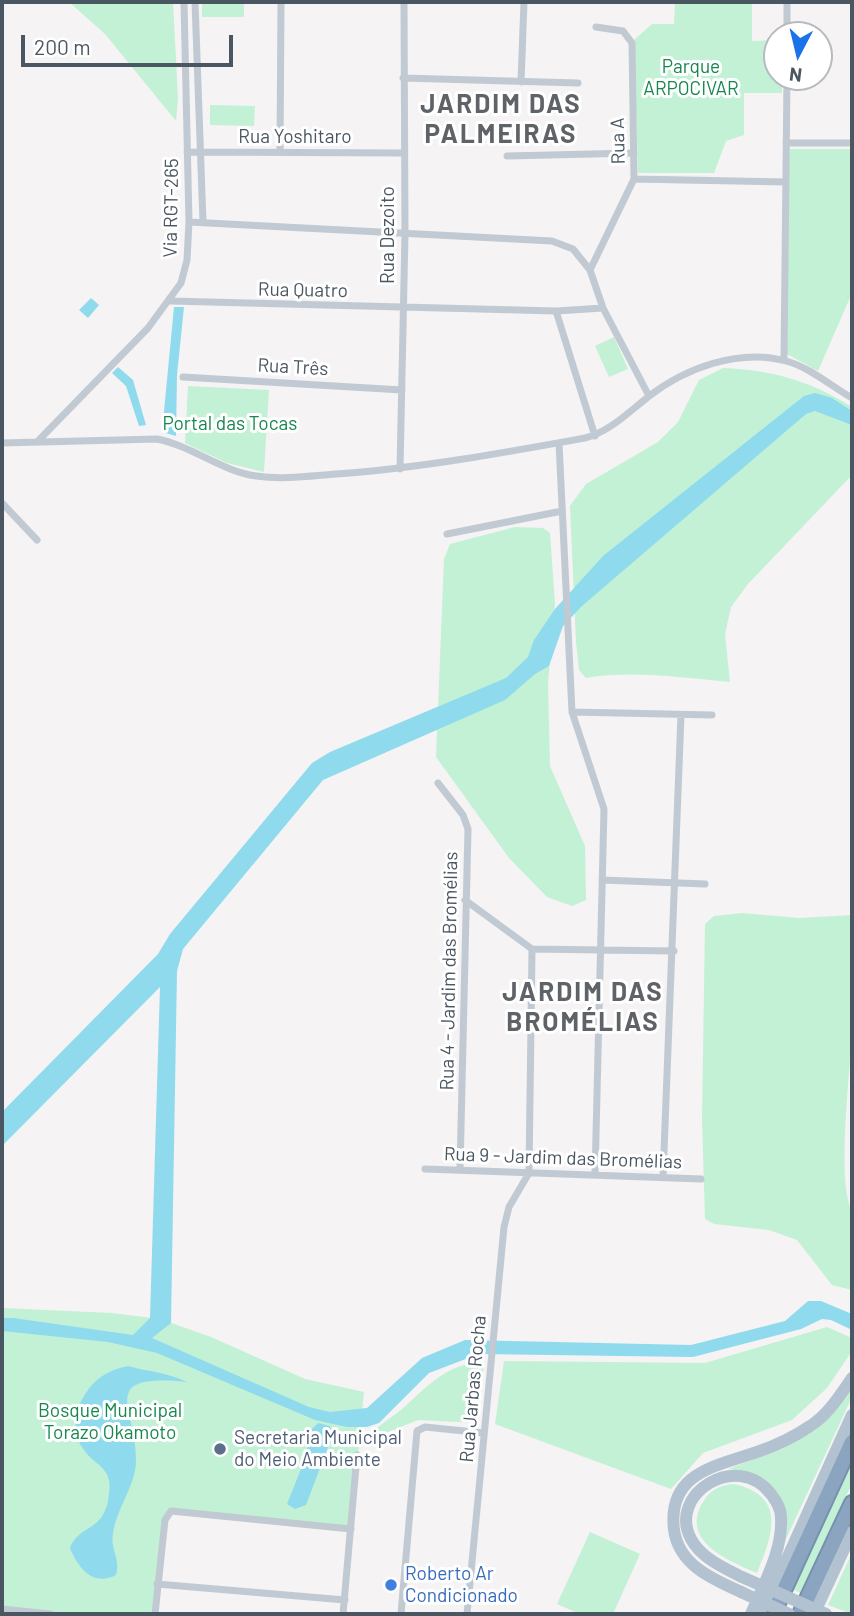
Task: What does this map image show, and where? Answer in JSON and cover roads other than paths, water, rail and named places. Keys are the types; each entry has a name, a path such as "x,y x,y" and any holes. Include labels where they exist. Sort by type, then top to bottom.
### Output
{"highway":[{"path":"773,1614 852,1442"},
{"path":"800,1614 852,1503"}],"main road":[{"path":"789,1614 694,1567 676,1541 674,1508 681,1491 706,1467 757,1452 812,1425 852,1378"},
{"path":"762,1614 852,1415"},
{"path":"751,1614 778,1544 781,1516 778,1503 759,1482 734,1475 721,1476 707,1483 690,1507 688,1531 691,1541 709,1559 742,1577 826,1614"},
{"path":"814,1614 852,1532"}],"street":[{"name":"Via RGT-265","path":"38,441 171,301 184,274 189,222 184,2"},
{"path":"195,2 203,222"},
{"path":"280,152 281,2"},
{"name":"Rua Dezoito","path":"400,469 405,234 404,2"},
{"path":"521,82 524,2"},
{"path":"787,2 787,21"},
{"name":"Rua A","path":"590,270 634,179 631,39 617,29 596,27"},
{"path":"403,78 579,83"},
{"path":"784,360 787,91"},
{"path":"786,143 852,144"},
{"name":"Rua Yoshitaro","path":"187,152 403,153"},
{"path":"507,156 634,153"},
{"path":"634,179 786,182"},
{"path":"189,222 552,242 568,246 590,270 603,309 649,396"},
{"name":"Rua Quatro","path":"171,301 556,311 603,309"},
{"path":"556,311 595,436"},
{"path":"2,443 157,439 181,446 240,473 269,478 400,469 595,436 649,396 710,363 748,359 784,360 852,398"},
{"name":"Rua Três","path":"183,377 402,390"},
{"path":"559,443 572,712 603,797 595,1175"},
{"path":"2,503 37,540"},
{"path":"447,534 562,511"},
{"path":"572,712 712,715"},
{"path":"663,1177 674,951 681,715"},
{"name":"Rua 4 - Jardim das Bromélias","path":"438,783 467,824 460,1170"},
{"path":"602,880 705,884"},
{"path":"465,900 532,949 674,951"},
{"path":"528,1173 532,949"},
{"name":"Rua 9 - Jardim das Bromélias","path":"425,1169 701,1179"},
{"name":"Rua Jarbas Rocha","path":"467,1614 505,1220 528,1173"},
{"path":"401,1614 419,1429 484,1433"},
{"path":"343,1614 357,1455"},
{"path":"155,1614 164,1520 168,1512 351,1529"},
{"path":"157,1584 345,1600"},
{"path":"2,1609 50,1614"}],"water":[{"path":"91,298 99,305 88,318 79,310"},
{"path":"174,307 184,307 177,375 176,436 162,432"},
{"path":"118,367 133,380 146,425 139,426 126,386 112,373"},
{"path":"815,393 832,398 852,411 852,425 815,411 806,414 582,606 563,626 549,666 535,674 505,700 323,780 183,949 177,971 171,1323 152,1338 309,1407 330,1412 367,1408 422,1358 465,1340 691,1345 785,1321 808,1301 821,1301 852,1314 852,1330 831,1320 822,1319 801,1329 693,1357 479,1354 429,1373 379,1423 367,1427 347,1427 315,1420 157,1353 108,1342 2,1331 2,1318 13,1318 133,1335 150,1318 160,987 2,1146 2,1112 158,954 170,934 312,763 330,752 506,678 528,657 534,640 555,609 603,556 804,396"},
{"path":"128,1366 187,1382 140,1383 131,1389 127,1399 135,1443 135,1471 113,1534 116,1575 100,1579 87,1574 70,1548 80,1534 98,1522 103,1515 110,1485 106,1473 80,1443 76,1428 77,1412 96,1381 116,1369"},
{"path":"318,1423 330,1426 333,1434 306,1505 295,1509 287,1504 305,1459 311,1430"}],"place":[{"name":"Secretaria Municipal do Meio Ambiente","path":"220,1449"},
{"name":"Roberto Ar Condicionado","path":"391,1585"}],"district":[{"name":"JARDIM DAS PALMEIRAS","path":"501,119"},
{"name":"JARDIM DAS BROMÉLIAS","path":"583,1007"}],"park label":[{"name":"Parque ARPOCIVAR","path":"691,78"},
{"name":"Portal das Tocas","path":"230,424"},
{"name":"Bosque Municipal Torazo Okamoto","path":"110,1422"}]}
